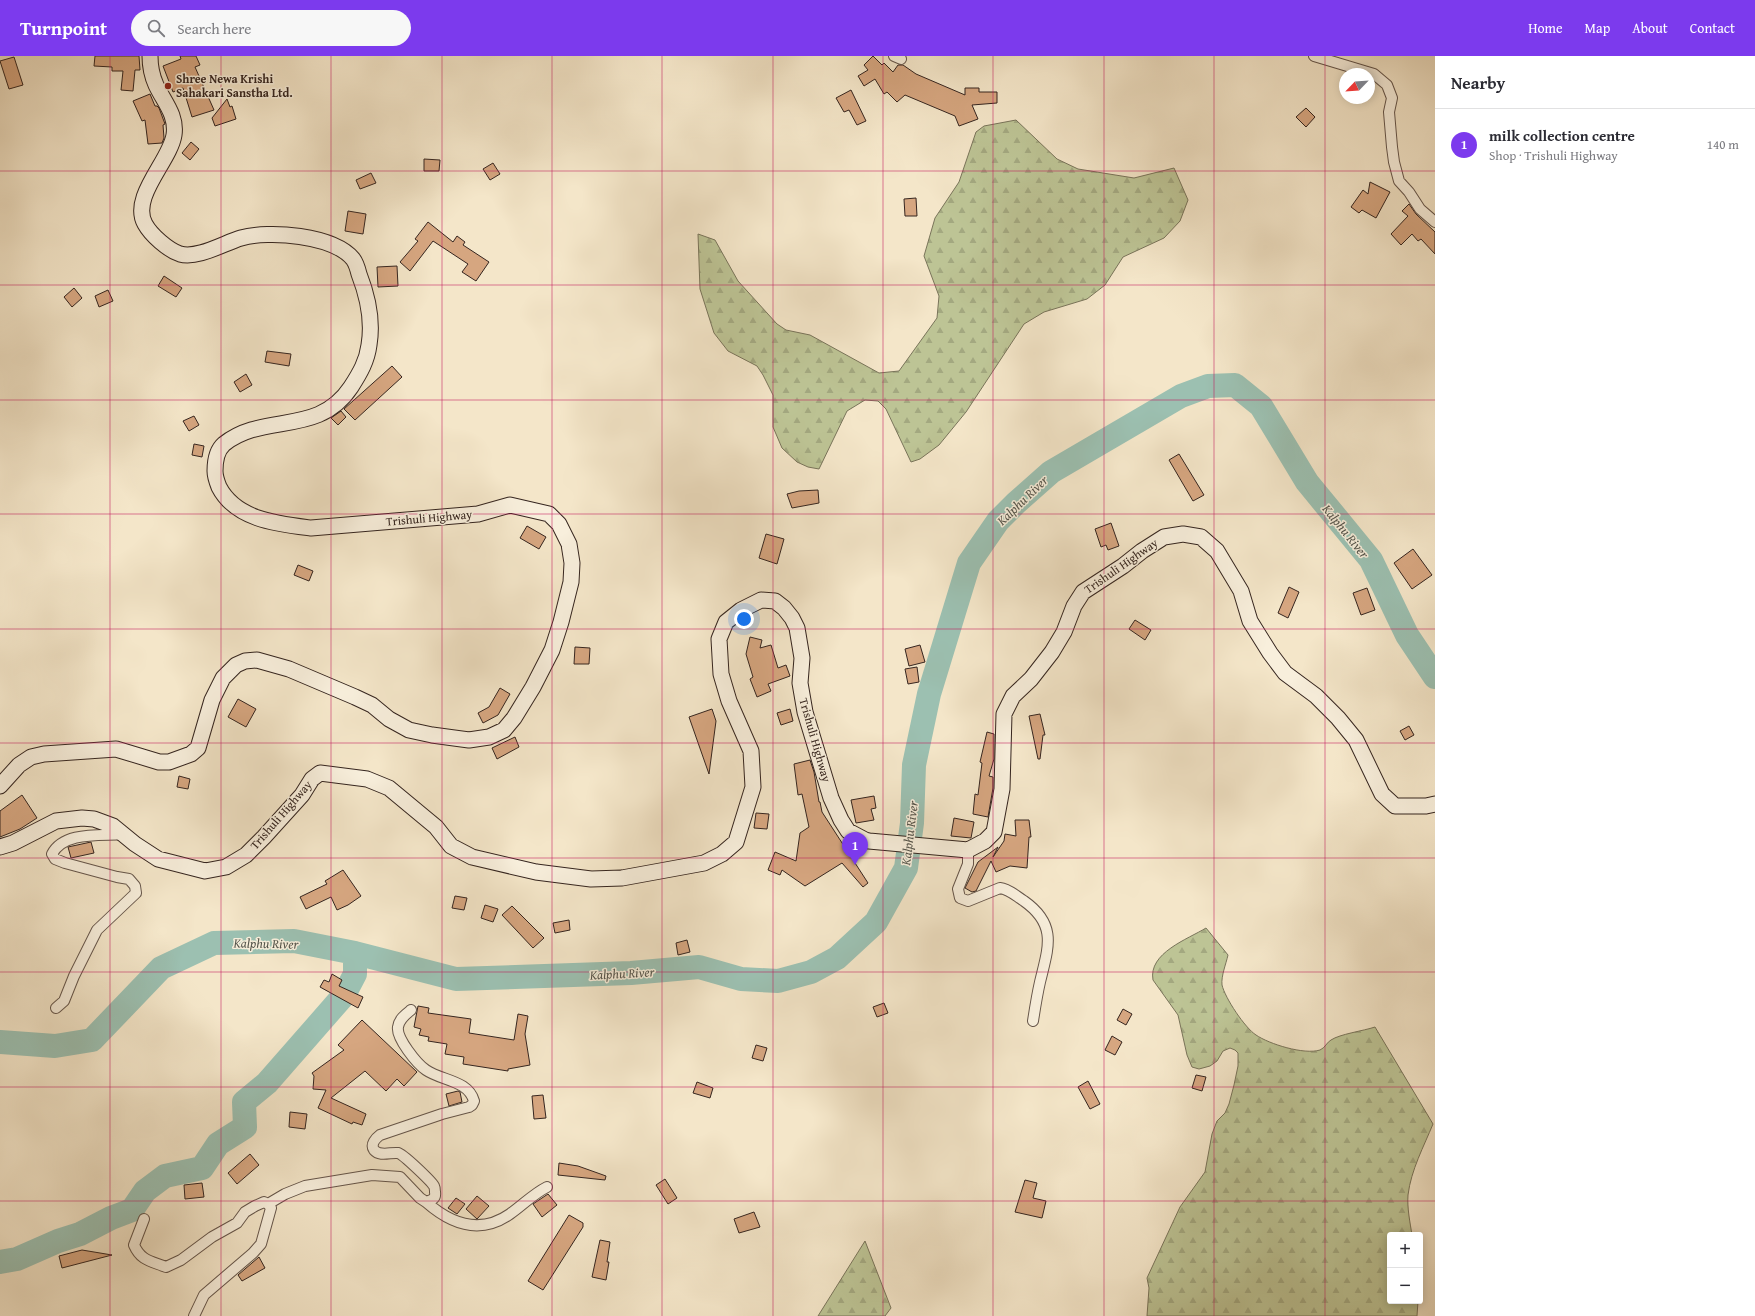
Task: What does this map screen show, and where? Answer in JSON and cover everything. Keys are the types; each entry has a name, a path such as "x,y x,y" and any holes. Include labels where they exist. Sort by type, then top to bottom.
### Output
{"street":[{"name":"Trishuli Highway","path":"0,786 18,765 31,756 116,749 159,762 169,762 191,754 198,748 212,700 223,678 236,665 245,661 257,660 289,669 372,705 389,719 409,730 469,740 489,737 504,730 514,718 533,687 552,650 571,582 572,563 569,544 559,524 550,514 535,510 510,505 478,514 312,528 286,525 259,519 232,505 224,496 214,474 216,458 222,446 245,432 312,418 329,410 349,390 364,365 369,347 371,330 365,290 354,260 340,248 305,236 261,235 241,238 196,254 181,254 155,237 145,224 141,214 143,202 172,142 175,126 172,114 155,83 151,69 150,56"},
{"path":"1314,56 1374,74 1387,85 1392,98 1389,112 1394,162 1399,181 1410,192 1420,209 1435,222"},
{"name":"Trishuli Highway","path":"0,847 34,833 56,821 82,818 94,819 113,826 158,859 205,871 226,867 246,855 264,837 302,795 312,779 320,773 367,779 389,788 436,827 451,846 472,857 536,872 591,879 622,878 704,863 722,854 736,842 753,787 751,751 727,694 721,674 719,639 726,622 741,610 761,600 768,600 775,601 784,608 792,618 797,628 802,658 800,683 805,712 831,798 848,832 864,840 968,850 985,841 994,832 1002,789 1004,714 1013,696 1031,679 1052,652 1064,632 1074,606 1083,592 1123,566 1142,550 1164,537 1183,534 1201,537 1217,551 1226,563 1241,591 1250,621 1270,653 1285,673 1316,696 1338,718 1356,740 1382,794 1395,806 1426,806 1435,804"},
{"path":"56,1008 64,1001 74,976 97,930 136,893 135,886 129,879 65,863 55,859 52,854 56,847 71,838 123,834"},
{"path":"968,850 968,864 958,889 960,898 968,902 1000,888 1006,888 1032,907 1042,918 1046,928 1047,959 1040,980 1033,1022"},
{"path":"411,1010 402,1018 398,1027 399,1036 418,1064 427,1071 466,1088 473,1095 474,1101 469,1107 380,1134 375,1139 373,1144 374,1149 377,1152 387,1154 399,1153 406,1157 434,1187 435,1196 433,1200 426,1202"},
{"path":"144,1219 134,1245 138,1253 146,1260 166,1267 181,1260 212,1237 237,1223 245,1212 255,1206 264,1202 268,1204 285,1194 305,1186 372,1174 400,1177 420,1198 448,1218 464,1225 478,1225 496,1222 521,1206 532,1194 547,1186"},
{"path":"194,1316 204,1295 253,1253 261,1244 264,1227 270,1212 268,1204"}],"green space":[{"path":"1016,120 1057,159 1078,169 1134,178 1174,168 1188,200 1180,221 1164,238 1123,257 1105,285 1087,299 1044,312 1024,324 966,412 939,445 920,459 911,462 886,409 878,401 865,400 847,411 819,469 808,467 797,462 782,448 773,427 773,395 763,375 757,366 728,351 714,333 700,289 698,234 715,240 738,281 777,324 786,330 810,335 879,373 899,371 937,318 939,296 924,256 935,218 959,182 976,132 984,126"},
{"path":"1206,928 1228,955 1222,985 1231,1005 1246,1026 1256,1035 1269,1042 1296,1050 1313,1051 1322,1049 1335,1038 1375,1027 1433,1124 1418,1158 1408,1195 1412,1232 1387,1232 1387,1304 1418,1304 1417,1316 1147,1316 1149,1288 1147,1278 1180,1207 1205,1172 1212,1134 1217,1121 1225,1113 1229,1104 1238,1066 1238,1053 1230,1048 1223,1051 1217,1061 1210,1066 1199,1069 1192,1067 1187,1055 1178,1015 1153,980 1153,970 1157,962 1171,948"},
{"path":"865,1241 891,1308 885,1316 818,1316"}],"building":[{"path":"95,56 139,56 140,70 135,70 133,91 121,90 123,71 112,71 112,67 94,66"},
{"path":"180,56 196,56 200,65 195,67 214,110 192,117 183,88 173,92 163,66 181,59"},
{"path":"873,56 882,65 884,63 893,72 898,65 903,65 916,74 965,95 965,88 979,88 979,92 997,92 997,103 972,105 978,119 959,126 955,116 905,95 897,102 887,92 884,94 875,79 864,86 858,76 868,70 864,65"},
{"path":"14,57 23,85 9,89 0,61"},
{"path":"851,90 866,121 857,125 849,110 844,112 836,98"},
{"path":"150,94 155,106 159,108 165,124 163,125 164,138 162,143 148,144 145,120 142,121 133,101"},
{"path":"227,99 230,107 232,106 236,119 215,126 212,118"},
{"path":"1306,108 1315,117 1306,127 1296,117"},
{"path":"191,142 199,149 190,160 182,153"},
{"path":"424,159 440,160 439,171 424,171"},
{"path":"493,163 500,174 490,180 483,169"},
{"path":"371,173 376,183 360,189 356,180"},
{"path":"1370,182 1390,192 1376,218 1362,210 1359,213 1351,207 1363,190 1368,194"},
{"path":"916,198 917,216 905,216 904,199"},
{"path":"1409,204 1416,214 1435,232 1435,254 1421,239 1418,241 1412,234 1401,245 1391,234 1408,216 1402,211"},
{"path":"348,211 366,214 363,234 345,231"},
{"path":"428,222 453,242 457,236 465,242 463,245 489,262 476,281 462,272 468,264 433,241 410,271 400,262 418,241 415,239"},
{"path":"397,266 398,286 378,287 377,267"},
{"path":"164,276 182,288 176,297 158,286"},
{"path":"74,288 82,298 72,307 64,297"},
{"path":"108,290 113,301 99,307 95,296"},
{"path":"267,351 291,354 289,366 265,362"},
{"path":"392,366 402,377 355,420 344,409"},
{"path":"246,374 252,385 240,392 234,382"},
{"path":"341,411 346,417 338,425 331,418"},
{"path":"194,416 199,425 189,431 183,421"},
{"path":"194,444 204,446 202,457 192,455"},
{"path":"1179,454 1204,495 1193,501 1169,460"},
{"path":"818,490 819,503 792,508 787,494 799,491"},
{"path":"1111,523 1119,546 1108,550 1106,545 1101,547 1095,529"},
{"path":"527,526 546,537 539,549 520,538"},
{"path":"766,534 784,539 777,564 759,558"},
{"path":"1413,549 1432,575 1412,589 1394,563"},
{"path":"298,565 313,571 309,581 294,575"},
{"path":"1289,587 1299,592 1288,618 1278,613"},
{"path":"1367,588 1375,610 1361,615 1353,593"},
{"path":"1135,620 1151,630 1145,640 1129,629"},
{"path":"750,637 762,640 760,648 771,645 778,668 786,665 790,676 768,684 771,691 757,697 750,679 753,677 746,654"},
{"path":"920,645 925,662 909,666 905,649"},
{"path":"575,647 590,648 589,664 574,664"},
{"path":"917,667 919,682 908,684 905,669"},
{"path":"500,688 510,694 498,715 483,723 478,713 489,707"},
{"path":"238,699 256,709 246,727 228,717"},
{"path":"712,709 716,721 709,774 689,717"},
{"path":"790,709 793,721 781,725 777,713"},
{"path":"1040,714 1045,735 1043,735 1040,759 1038,759 1029,716"},
{"path":"1409,726 1414,735 1405,740 1400,731"},
{"path":"987,732 994,734 994,759 989,776 993,777 993,788 988,817 973,814 975,794 978,795 982,763 980,762"},
{"path":"515,737 519,747 497,759 492,748"},
{"path":"810,760 822,812 868,883 863,887 842,863 805,886 782,870 780,875 768,870 775,852 796,861 800,833 809,827 802,794 798,795 794,764"},
{"path":"179,776 190,779 188,789 177,787"},
{"path":"22,795 37,818 20,829 0,837 0,811"},
{"path":"874,796 876,808 871,809 874,820 856,823 851,800"},
{"path":"756,813 769,814 767,829 754,828"},
{"path":"954,818 974,822 971,838 951,836"},
{"path":"1015,820 1029,820 1031,837 1029,837 1027,868 1010,866 996,872 991,861 976,891 972,892 965,888 978,862 998,847 993,857 1004,841 1005,834 1016,836"},
{"path":"91,842 94,853 71,858 68,847"},
{"path":"343,870 361,896 348,905 337,910 331,897 306,909 300,897 327,884 325,881"},
{"path":"455,896 467,898 464,910 452,908"},
{"path":"485,905 498,909 493,922 481,918"},
{"path":"512,906 544,938 533,948 502,915"},
{"path":"569,920 570,930 555,933 553,923"},
{"path":"687,940 690,952 678,955 676,943"},
{"path":"332,974 342,980 339,986 363,997 358,1008 320,987 324,980 329,982"},
{"path":"884,1003 888,1013 877,1017 873,1007"},
{"path":"418,1006 429,1008 428,1013 471,1019 469,1033 514,1040 518,1014 528,1016 525,1034 530,1065 508,1069 508,1071 463,1064 464,1057 445,1054 447,1044 428,1041 429,1037 419,1035 421,1029 414,1027"},
{"path":"1123,1009 1132,1014 1126,1025 1117,1020"},
{"path":"362,1020 417,1072 404,1086 397,1079 386,1091 365,1071 331,1098 366,1114 362,1125 353,1122 352,1124 318,1108 326,1090 313,1089 314,1076 312,1073 344,1050 338,1045"},
{"path":"1112,1036 1122,1042 1115,1055 1105,1050"},
{"path":"756,1045 767,1048 763,1061 752,1058"},
{"path":"1196,1075 1206,1077 1202,1091 1192,1088"},
{"path":"1088,1081 1100,1104 1090,1109 1078,1087"},
{"path":"697,1082 713,1088 710,1098 693,1093"},
{"path":"458,1091 460,1092 462,1102 449,1106 446,1094"},
{"path":"543,1095 546,1118 534,1119 532,1096"},
{"path":"290,1112 307,1114 305,1129 289,1127"},
{"path":"250,1154 259,1165 237,1184 228,1173"},
{"path":"559,1163 578,1166 606,1176 605,1180 558,1175"},
{"path":"665,1179 677,1198 668,1204 656,1185"},
{"path":"1025,1180 1037,1183 1033,1198 1046,1201 1042,1218 1015,1212"},
{"path":"202,1183 204,1197 185,1199 184,1185"},
{"path":"548,1194 557,1205 542,1217 533,1204"},
{"path":"477,1196 489,1206 477,1219 466,1209"},
{"path":"456,1198 465,1204 457,1214 448,1208"},
{"path":"754,1212 760,1227 739,1233 734,1219"},
{"path":"569,1215 583,1223 583,1227 543,1290 528,1281"},
{"path":"600,1240 610,1242 606,1280 592,1277"},
{"path":"82,1250 112,1255 62,1268 59,1256"},
{"path":"259,1257 265,1268 242,1281 238,1275"}],"waterway":[{"name":"Kalphu River","path":"0,1042 55,1046 92,1040 161,968 214,943 294,941 355,953 456,979 631,973 699,967 741,979 778,981 811,972 837,958 876,922 906,868 912,823 914,765 929,694 969,563 998,521 1051,472 1181,396 1208,386 1235,385 1261,406 1307,482 1371,560 1407,635 1435,677"},
{"path":"0,1262 17,1259 58,1241 80,1234 111,1218 132,1210 145,1191 165,1176 202,1168 218,1144 245,1127 244,1102 267,1083 344,995 355,974 355,953"}],"place":[{"name":"Shree Newa Krishi Sahakari Sanstha Ltd.","path":"168,86"},
{"name":"milk collection centre","path":"855,865"}]}
